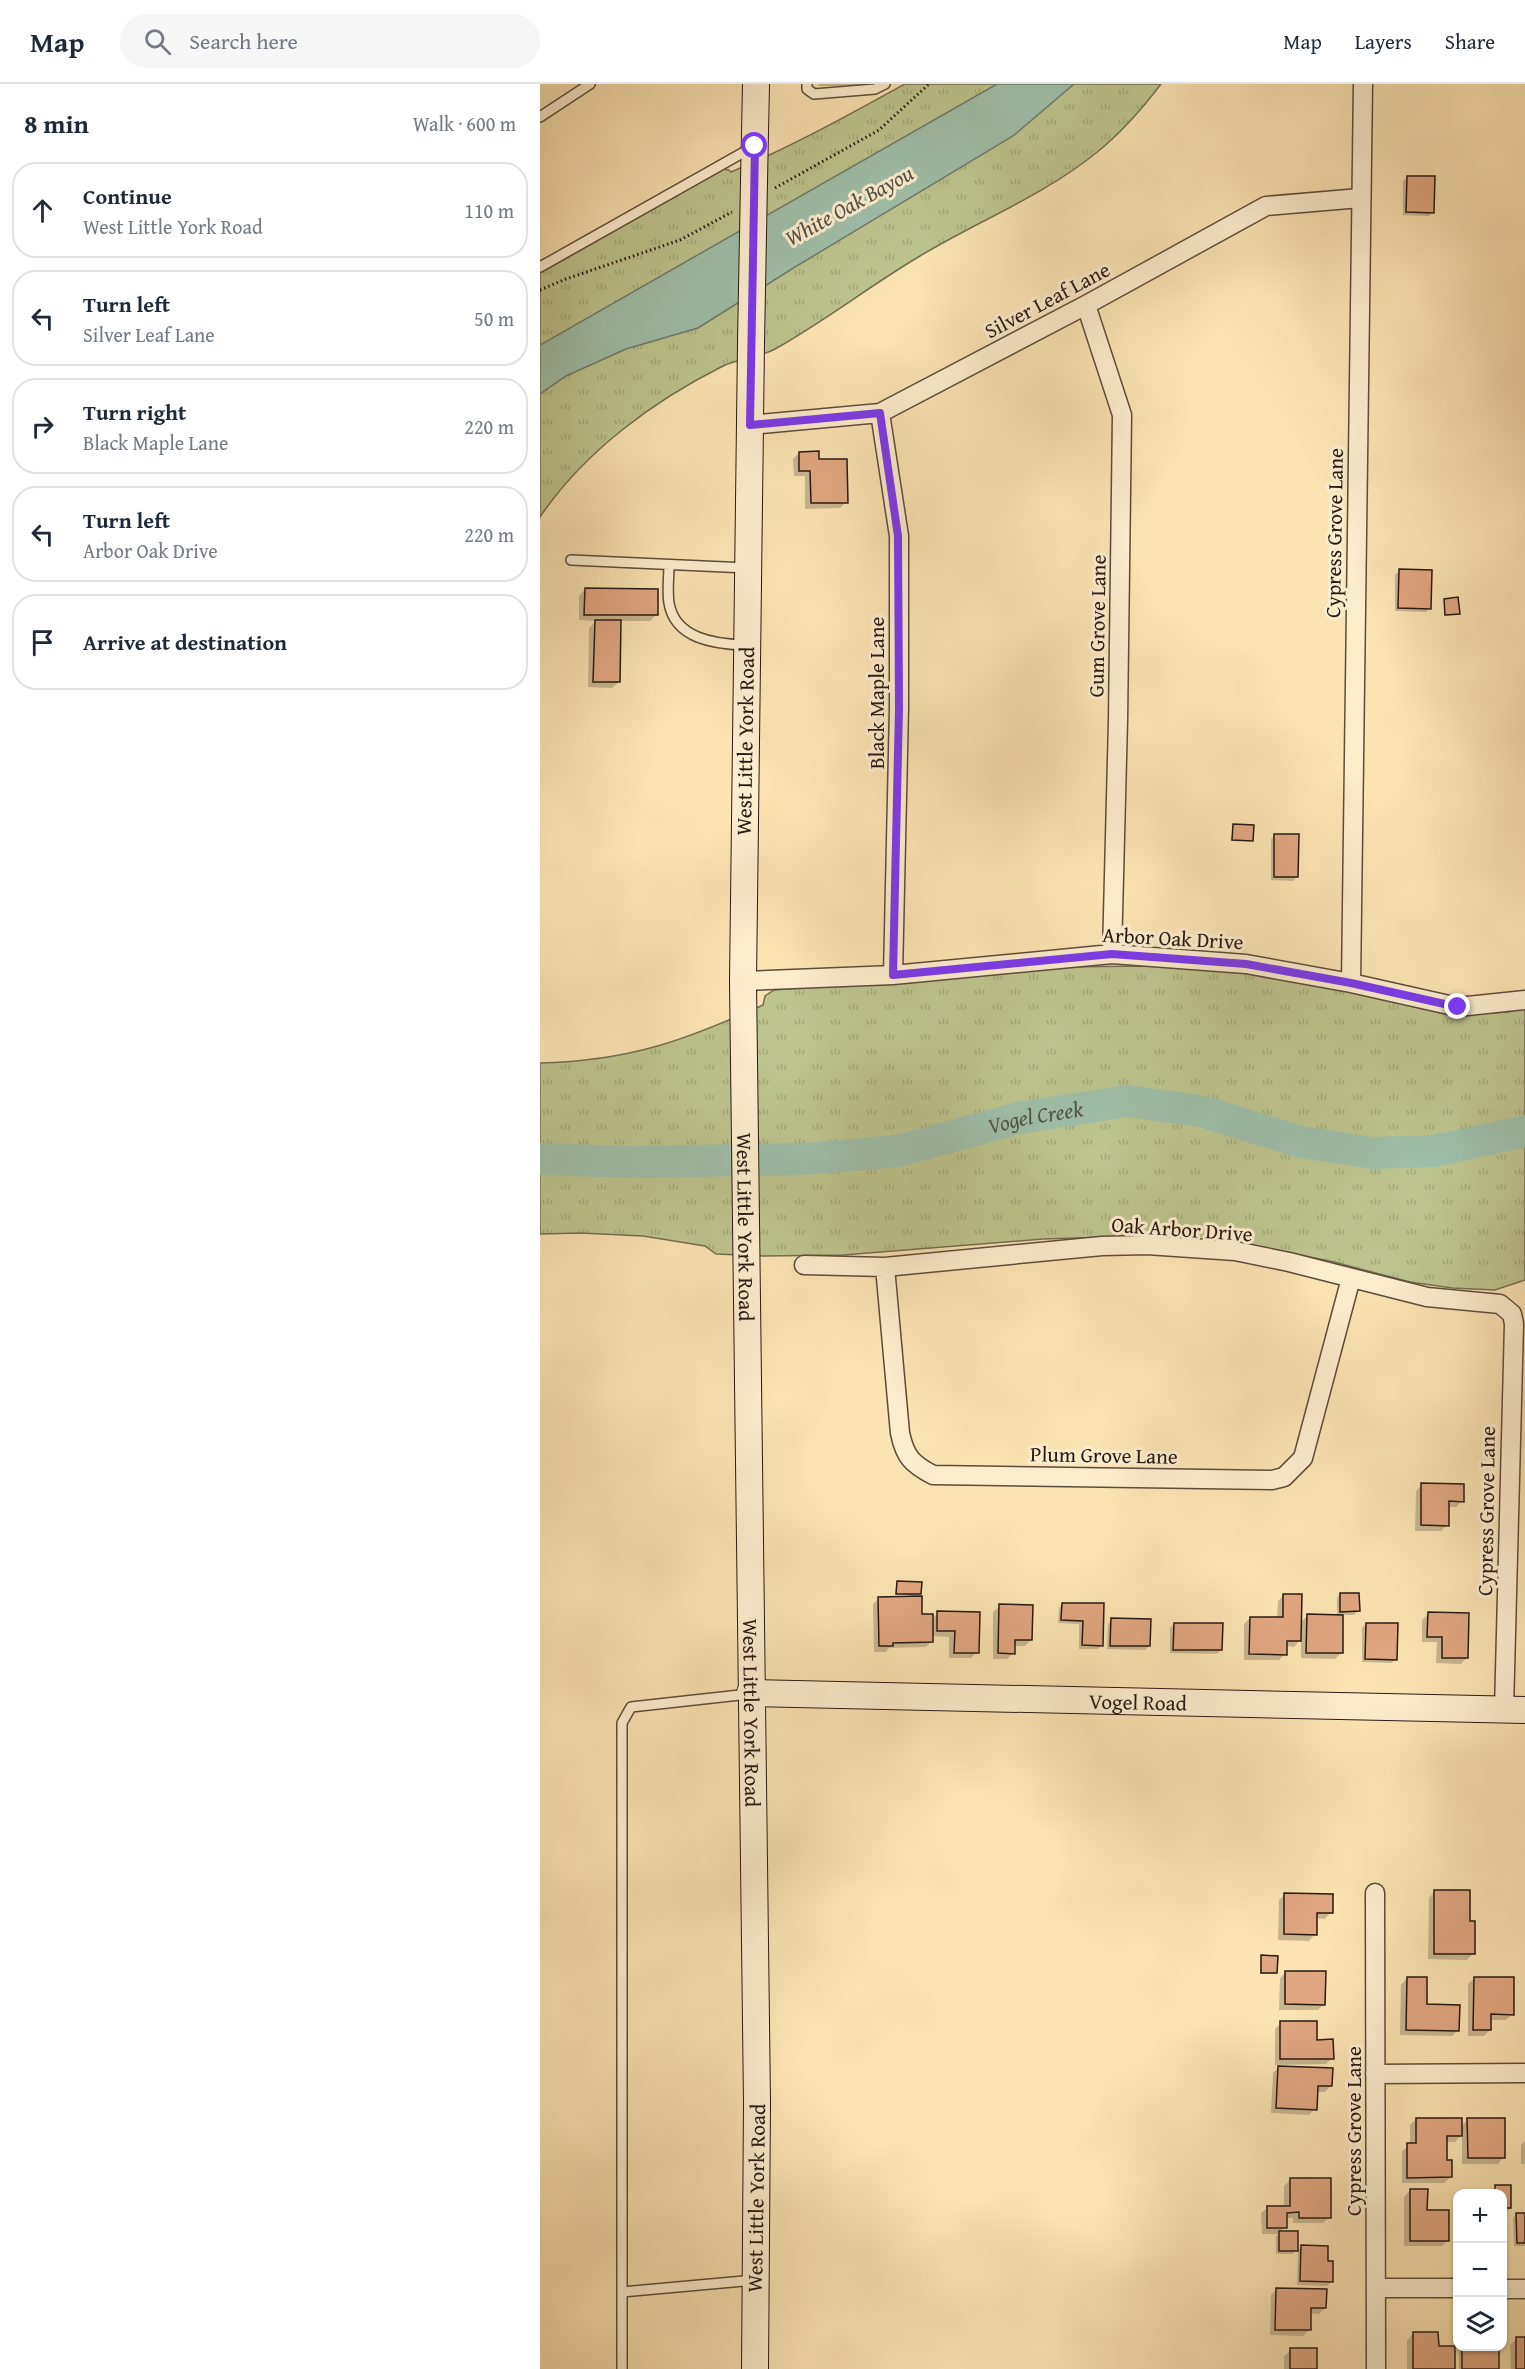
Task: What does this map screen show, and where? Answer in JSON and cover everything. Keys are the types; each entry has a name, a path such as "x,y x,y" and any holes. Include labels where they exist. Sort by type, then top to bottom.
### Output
{"street":[{"name":"West Little York Road","path":"755,2369 757,2103 742,981 756,84"},
{"name":"Cypress Grove Lane","path":"1351,983 1363,84"},
{"name":"Silver Leaf Lane","path":"750,425 880,413 1086,306 1266,206 1360,198"},
{"name":"Gum Grove Lane","path":"1086,306 1122,415 1112,954"},
{"name":"Black Maple Lane","path":"880,413 898,536 899,708 893,975"},
{"name":"Arbor Oak Drive","path":"742,981 893,975 1112,954 1246,964 1351,983 1458,1007 1525,1000"},
{"name":"Oak Arbor Drive","path":"804,1265 885,1267 1102,1246 1147,1245 1234,1251 1427,1297 1500,1304 1512,1314"},
{"name":"Plum Grove Lane","path":"885,1267 903,1450 915,1466 933,1475 1272,1480 1284,1477 1303,1458 1351,1278"},
{"name":"Cypress Grove Lane","path":"1512,1314 1514,1324 1514,1710"},
{"name":"Vogel Road","path":"750,1694 1514,1710"},
{"name":"Cypress Grove Lane","path":"1375,1893 1376,2369"},
{"path":"1375,2074 1525,2073"},
{"path":"1376,2288 1453,2288"},
{"path":"1507,2289 1525,2289"}],"lane":[{"path":"540,117 590,84"},
{"path":"807,84 807,89 814,94 874,89 885,84"},
{"path":"540,267 755,146"},
{"path":"572,560 747,568"},
{"path":"669,565 669,604 675,620 686,631 704,640 720,644 746,645"},
{"path":"622,2369 622,1724 631,1707 750,1694"},
{"path":"622,2292 755,2280"}],"green space":[{"path":"905,84 1161,84 1139,112 1114,137 1076,168 1032,195 920,256 775,349 723,366 646,412 622,430 577,471 540,517 540,273 723,169 731,172 775,152"},
{"path":"1145,966 1233,970 1470,1014 1508,1012 1525,1008 1525,1280 1495,1290 1452,1288 1410,1282 1330,1261 1245,1244 1144,1236 1043,1239 843,1255 764,1256 716,1254 705,1246 643,1236 540,1234 540,1063 601,1058 681,1039 763,1005 765,996 774,990 1058,967"}],"water":[{"name":"White Oak Bayou","path":"997,84 1074,84 1013,136 698,328 626,349 566,376 540,394 540,345"}],"building":[{"path":"1407,176 1435,176 1434,213 1406,212"},
{"path":"819,451 819,459 847,459 848,503 811,503 810,471 799,471 799,452"},
{"path":"1399,569 1432,570 1431,609 1398,608"},
{"path":"585,588 658,589 658,615 584,615"},
{"path":"1458,597 1460,614 1445,615 1444,599"},
{"path":"595,620 621,620 620,682 593,682"},
{"path":"1233,824 1254,825 1253,841 1232,840"},
{"path":"1274,834 1299,834 1298,877 1274,877"},
{"path":"1421,1483 1464,1484 1464,1502 1449,1501 1449,1526 1421,1525"},
{"path":"897,1581 922,1582 921,1594 896,1594"},
{"path":"1340,1593 1359,1593 1360,1611 1340,1612"},
{"path":"1283,1594 1302,1594 1301,1641 1287,1641 1287,1655 1249,1654 1250,1617 1283,1617"},
{"path":"922,1596 922,1614 933,1614 933,1642 893,1643 893,1646 879,1646 878,1597"},
{"path":"1062,1603 1104,1603 1103,1646 1082,1645 1083,1621 1061,1620"},
{"path":"999,1604 1033,1605 1032,1640 1015,1640 1015,1654 998,1653"},
{"path":"937,1611 980,1612 979,1653 954,1653 955,1631 937,1631"},
{"path":"1428,1612 1469,1613 1468,1658 1442,1658 1442,1637 1427,1637"},
{"path":"1307,1614 1343,1615 1343,1653 1306,1653"},
{"path":"1111,1618 1151,1619 1150,1646 1110,1646"},
{"path":"1174,1623 1223,1623 1222,1650 1173,1650"},
{"path":"1366,1623 1398,1623 1397,1660 1365,1659"},
{"path":"1434,1890 1470,1890 1470,1921 1475,1921 1475,1954 1434,1954"},
{"path":"1284,1893 1333,1894 1333,1913 1317,1913 1317,1935 1284,1934"},
{"path":"1261,1955 1278,1956 1277,1973 1261,1973"},
{"path":"1285,1971 1326,1971 1325,2005 1285,2004"},
{"path":"1407,1977 1427,1977 1427,2004 1460,2005 1459,2031 1406,2030"},
{"path":"1474,1977 1514,1977 1514,2015 1491,2014 1491,2030 1473,2030"},
{"path":"1280,2021 1317,2021 1317,2040 1333,2039 1334,2059 1280,2059"},
{"path":"1278,2066 1333,2068 1332,2086 1318,2086 1317,2110 1276,2108"},
{"path":"1416,2118 1462,2118 1462,2136 1447,2136 1447,2160 1452,2160 1452,2177 1407,2178 1407,2143 1416,2143"},
{"path":"1467,2118 1505,2118 1505,2158 1468,2158"},
{"path":"1290,2178 1331,2178 1331,2218 1299,2218 1299,2212 1287,2213 1287,2228 1267,2228 1267,2206 1290,2206"},
{"path":"1495,2185 1511,2185 1511,2208 1507,2208 1507,2189 1495,2189"},
{"path":"1410,2189 1428,2189 1427,2210 1449,2210 1449,2241 1410,2241"},
{"path":"1516,2213 1525,2213 1525,2243 1517,2243"},
{"path":"1279,2231 1298,2231 1298,2251 1279,2251"},
{"path":"1301,2245 1328,2246 1328,2261 1333,2261 1333,2282 1300,2281"},
{"path":"1276,2288 1327,2289 1326,2308 1311,2308 1311,2330 1275,2330"},
{"path":"1413,2332 1438,2332 1439,2346 1453,2346 1455,2369 1413,2369"},
{"path":"1516,2337 1525,2337 1525,2369 1516,2369"},
{"path":"1290,2348 1317,2348 1317,2369 1290,2369"},
{"path":"1462,2351 1499,2351 1499,2369 1462,2369"}],"waterway":[{"name":"Vogel Creek","path":"540,1159 631,1162 805,1159 898,1151 1019,1118 1127,1101 1201,1111 1301,1142 1372,1153 1435,1151 1525,1131"}],"route":[{"path":"755,146 750,425 880,413 898,536 899,708 893,975 1112,954 1246,964 1351,983 1458,1007"}]}
